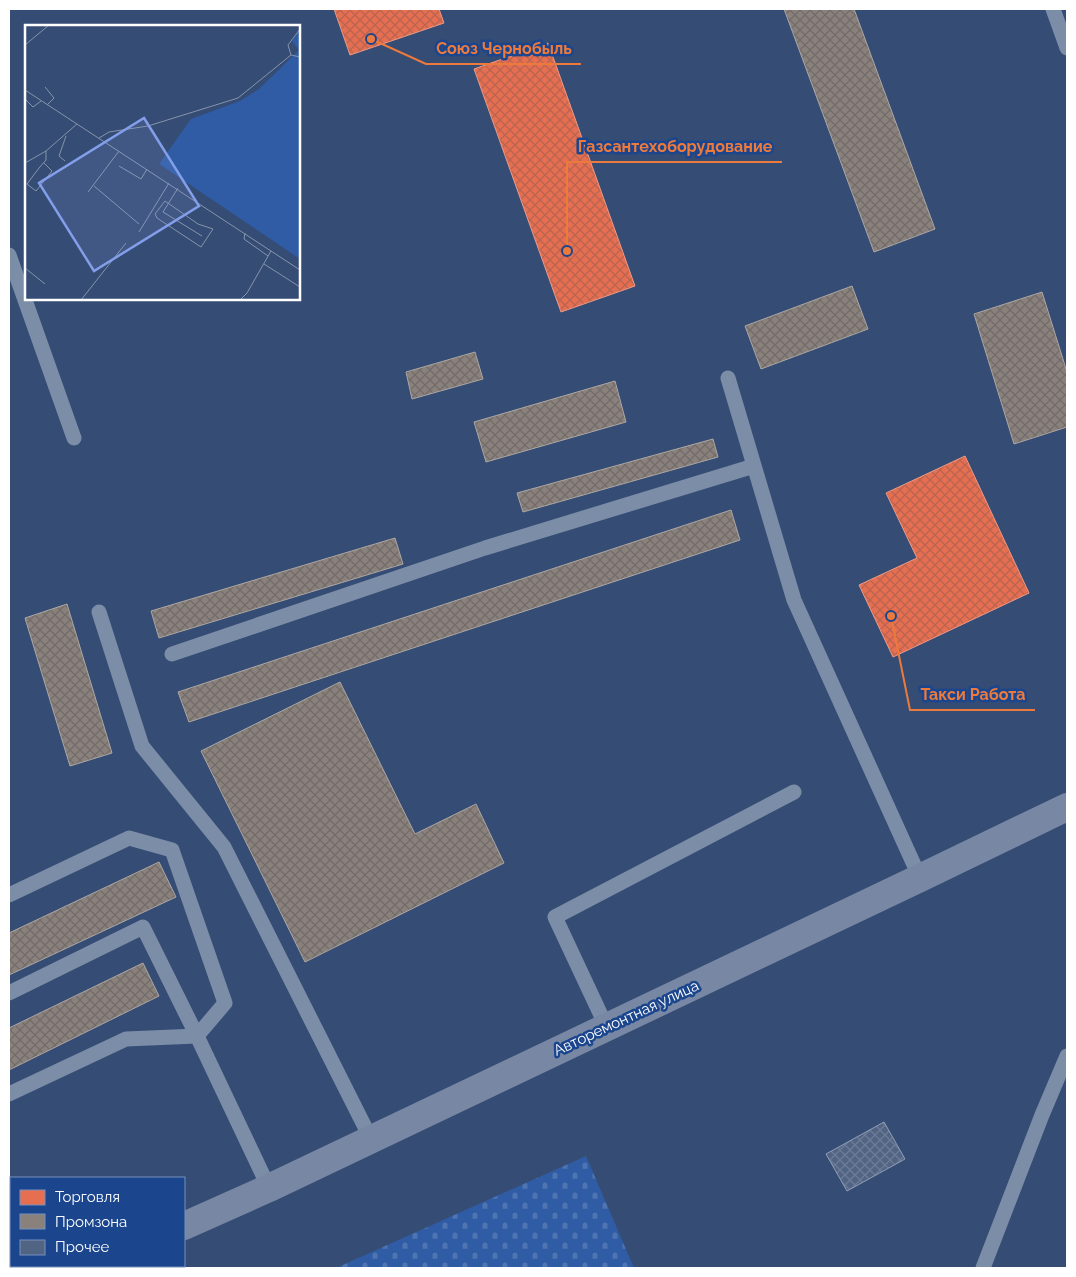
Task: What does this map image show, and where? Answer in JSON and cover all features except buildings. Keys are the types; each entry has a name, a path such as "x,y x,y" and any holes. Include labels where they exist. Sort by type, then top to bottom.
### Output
{"main road":[{"name":"Авторемонтная улица","path":"185,1226 269,1188 1067,807"}],"lane":[{"path":"1053,9 1067,48"},
{"path":"9,255 74,438"},
{"path":"728,378 794,600 920,878"},
{"path":"172,654 485,548 754,466"},
{"path":"98,612 142,746 224,847 371,1139"},
{"path":"606,1028 555,917 794,792"},
{"path":"9,895 129,838 172,850 225,1003 197,1036 126,1039 9,1094"},
{"path":"9,993 143,927 269,1188"},
{"path":"983,1268 1042,1115 1067,1056"}],"green space":[{"path":"586,1156 634,1268 336,1268"}],"place":[{"name":"Союз Чернобыль","path":"371,39"},
{"name":"Газсантехоборудование","path":"567,251"},
{"name":"Такси Работа","path":"891,616"}]}
